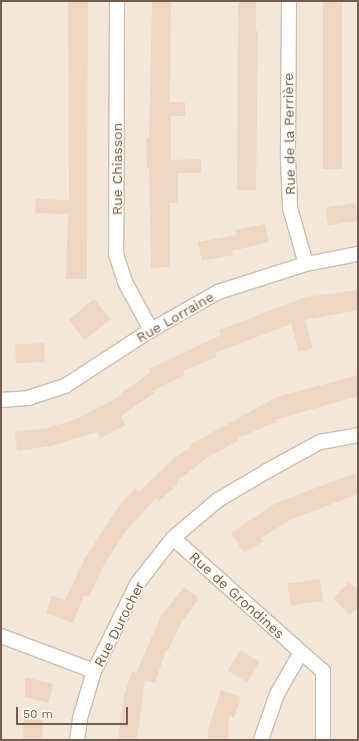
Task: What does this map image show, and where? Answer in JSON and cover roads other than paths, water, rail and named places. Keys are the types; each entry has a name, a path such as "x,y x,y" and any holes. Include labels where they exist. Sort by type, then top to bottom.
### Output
{"street":[{"name":"Rue Chiasson","path":"118,1 116,254 125,282 151,330"},
{"name":"Rue de la Perrière","path":"289,1 288,158 290,208 306,264"},
{"name":"Rue Lorraine","path":"1,400 28,398 65,386 151,330 218,292 306,264 358,254"},
{"name":"Rue Durocher","path":"77,740 80,718 94,671 138,584 173,538 218,500 267,471 320,442 358,435"},
{"name":"Rue de Grondines","path":"173,538 323,671 323,740"},
{"path":"1,636 94,671"},
{"path":"261,740 277,694 301,652"}]}
